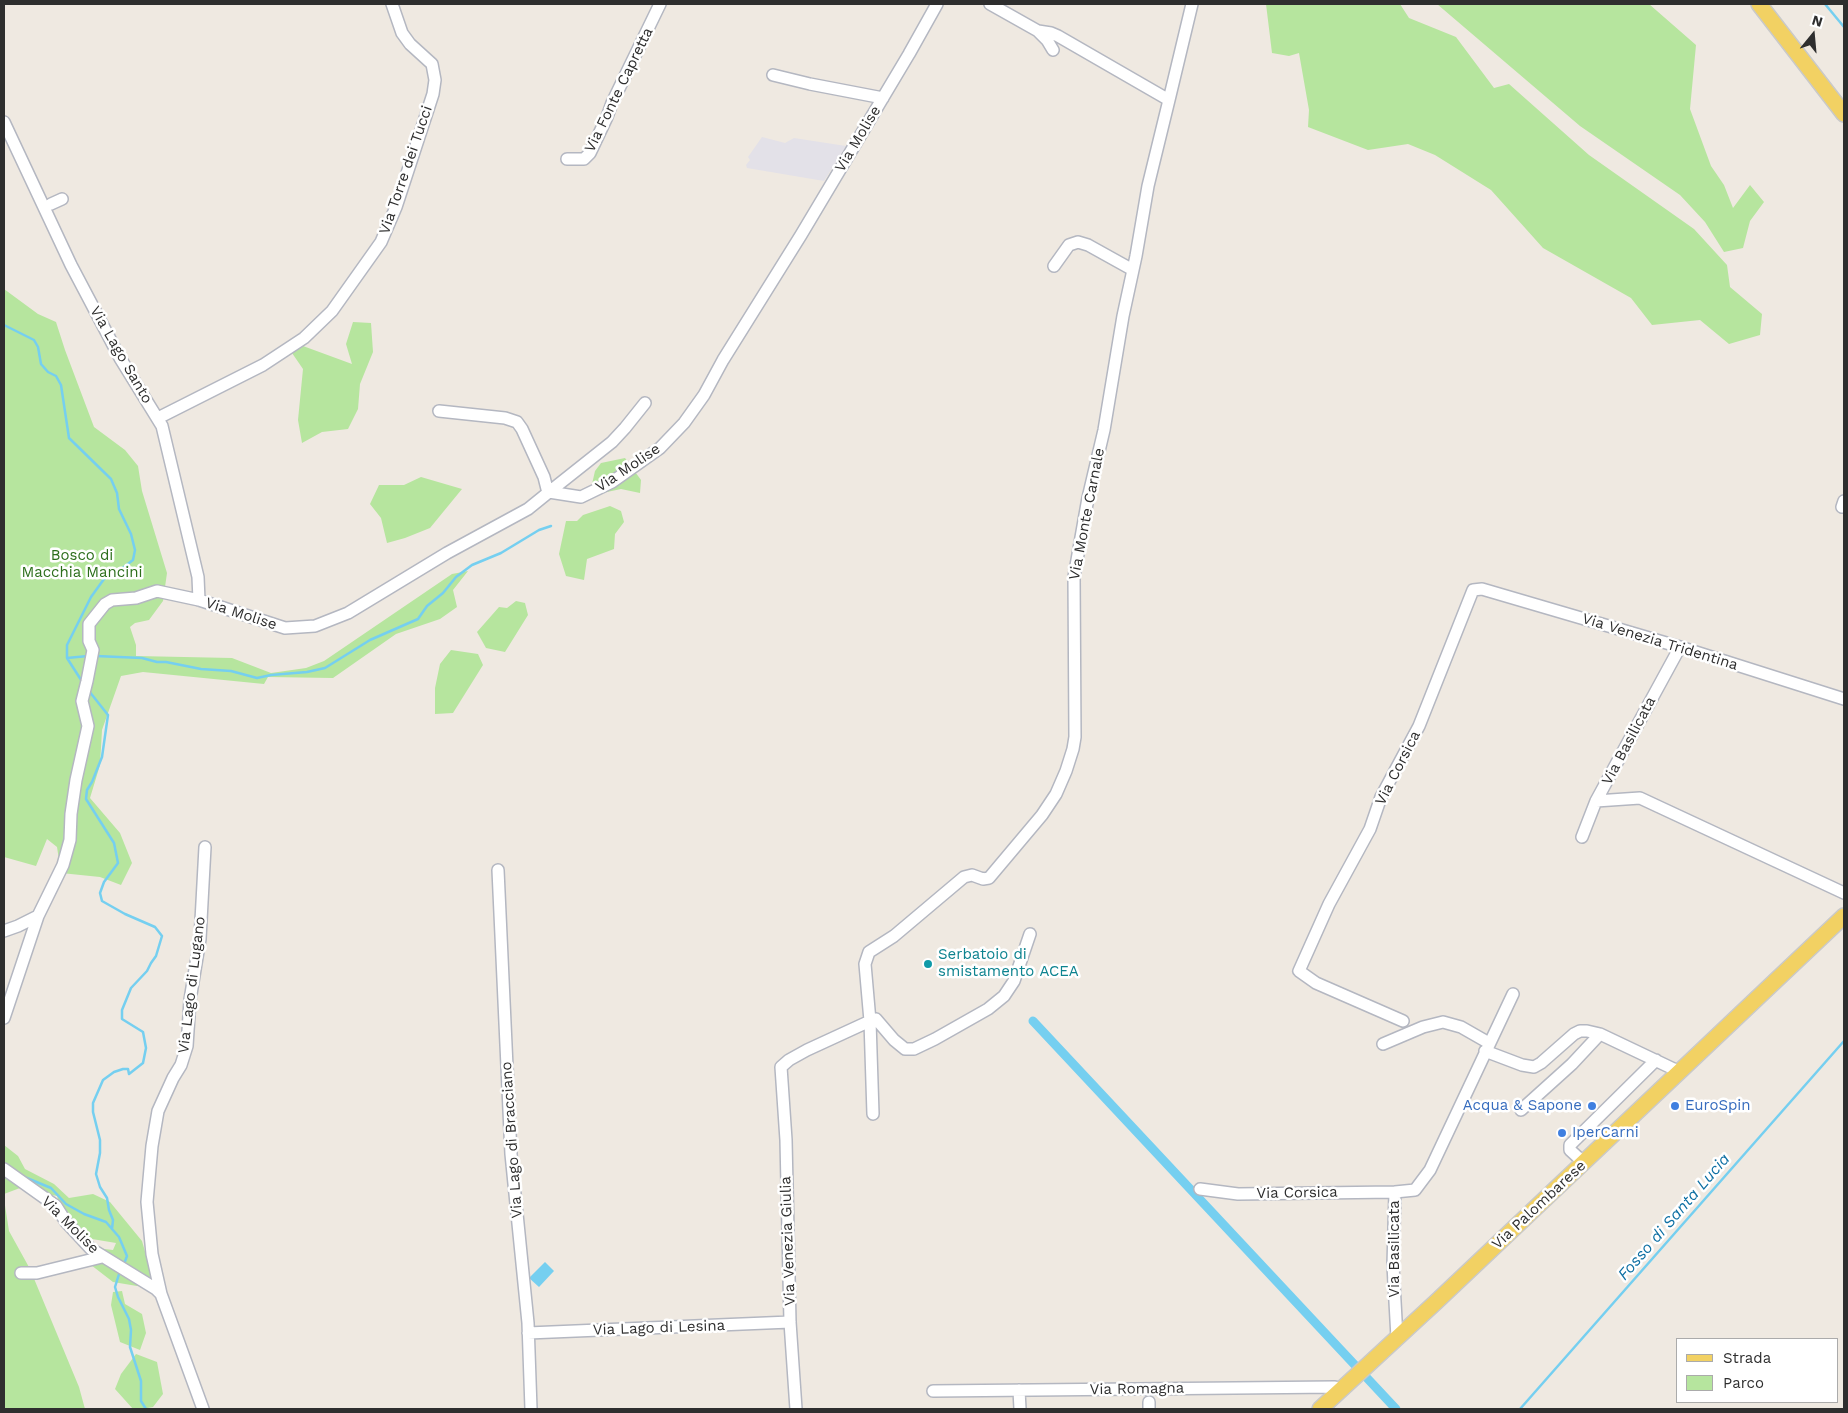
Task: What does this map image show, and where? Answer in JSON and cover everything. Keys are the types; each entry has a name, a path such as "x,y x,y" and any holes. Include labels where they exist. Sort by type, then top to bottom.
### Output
{"main road":[{"path":"1759,4 1844,114"},
{"name":"Via Palombarese","path":"1320,1409 1844,916"}],"street":[{"name":"Via Torre dei Tucci","path":"158,418 263,365 304,338 332,312 381,242 399,198 433,94 435,80 432,64 402,34 392,4"},
{"name":"Via Fonte Capretta","path":"567,159 584,159 590,153 660,4"},
{"name":"Via Molise","path":"38,916 63,865 70,840 74,797 88,726 82,701 88,681 93,650 89,641 89,624 105,604 112,600 136,598 157,591 199,600 285,628 305,628 325,623 348,613 447,553 528,509 549,492 581,497 612,482 660,448 684,423 704,395 883,98 937,4"},
{"path":"990,4 1038,31 1053,50"},
{"name":"Via Monte Carnale","path":"873,1020 865,964 869,952 894,936 964,877 972,875 984,879 989,878 1050,804 1071,758 1075,728 1074,577 1088,498 1104,430 1122,316 1133,270 1148,186 1192,4"},
{"path":"1038,31 1056,35 1169,100"},
{"path":"772,75 803,83 883,98"},
{"name":"Via Lago Santo","path":"4,122 71,265 127,370 158,418 164,433 198,577 199,600"},
{"path":"1054,266 1069,246 1078,242 1088,245 1133,270"},
{"path":"439,411 505,418 517,422 522,429 549,492 612,442 645,403"},
{"path":"1844,501 1842,507 1844,507"},
{"name":"Via Venezia Tridentina","path":"1475,589 1482,589 1680,648 1844,699"},
{"name":"Via Corsica","path":"1403,1021 1316,983 1299,971 1329,904 1370,829 1381,797 1419,726 1471,593 1475,589"},
{"name":"Via Basilicata","path":"1582,837 1596,801 1680,648"},
{"path":"1596,801 1640,798 1844,893"},
{"name":"Via Lago di Lugano","path":"161,1294 152,1254 147,1202 148,1186 158,1111 181,1065 187,1046 190,1000 200,939 205,847"},
{"name":"Via Lago di Bracciano","path":"498,870 511,1154 528,1333 531,1409"},
{"path":"4,931 38,916"},
{"path":"4,1018 38,916"},
{"path":"873,1020 906,1049 914,1049 935,1039 988,1009 1004,996 1014,980 1030,934"},
{"name":"Via Basilicata","path":"1397,1338 1393,1270 1395,1192 1413,1191 1423,1180 1442,1145 1513,994"},
{"path":"873,1020 873,1114"},
{"name":"Via Venezia Giulia","path":"796,1409 790,1322 786,1140 782,1065 873,1020"},
{"path":"1383,1044 1423,1027 1442,1022 1461,1027 1487,1047 1531,1067 1541,1063 1577,1032 1587,1031 1600,1034 1680,1072"},
{"path":"1521,1110 1572,1064 1600,1034"},
{"path":"1584,1162 1570,1150 1570,1145 1656,1060"},
{"name":"Via Molise","path":"8,1172 56,1206 66,1222 82,1241 102,1257 156,1289 161,1294"},
{"name":"Via Corsica","path":"1200,1189 1238,1194 1395,1192"},
{"path":"21,1273 37,1273 102,1257"},
{"path":"161,1294 203,1409"},
{"name":"Via Lago di Lesina","path":"528,1333 790,1322"},
{"name":"Via Romagna","path":"933,1391 1335,1387 1339,1392"},
{"path":"1019,1390 1020,1409"}],"shaded area":[{"path":"762,137 785,143 794,138 846,146 824,181 747,168 746,165 750,160 748,157"}],"green space":[{"path":"1266,4 1400,4 1409,18 1456,37 1494,88 1509,84 1589,155 1694,229 1727,265 1730,287 1762,314 1760,335 1729,344 1700,320 1652,325 1631,298 1543,248 1491,190 1435,155 1408,144 1368,150 1308,127 1309,110 1299,53 1289,56 1272,53"},
{"path":"1437,4 1649,4 1696,45 1690,109 1711,166 1724,185 1733,208 1750,185 1764,202 1750,221 1743,248 1724,252 1705,222 1680,195 1580,126"},
{"name":"Bosco di Macchia Mancini","path":"4,289 38,314 56,322 94,427 125,450 138,466 142,491 167,573 163,601 149,620 135,623 130,627 136,645 136,656 232,658 271,673 306,668 324,661 452,574 468,571 453,590 457,607 440,619 396,634 333,678 268,677 264,684 143,672 121,676 102,730 100,765 90,798 120,833 132,863 121,885 100,877 61,873 57,847 47,839 36,866 4,857"},
{"path":"353,322 371,323 373,352 360,384 358,409 348,429 322,432 302,443 298,420 303,369 292,353 303,346 352,364 346,344"},
{"path":"625,458 641,480 640,493 621,489 607,492 592,484 595,471 601,463"},
{"path":"421,477 462,489 430,528 387,543 381,518 370,504 379,485 404,485"},
{"path":"610,506 621,511 624,522 615,534 614,549 587,559 584,580 566,576 559,554 566,521 577,521 583,515"},
{"path":"516,601 525,603 528,615 505,652 486,648 477,632 499,607 507,608"},
{"path":"451,650 478,654 483,665 453,713 435,714 435,688 440,664"},
{"path":"4,1145 18,1156 25,1169 54,1184 69,1198 93,1194 110,1202 142,1241 152,1276 137,1286 113,1282 91,1265 96,1248 113,1250 116,1243 86,1238 63,1216 57,1196 20,1188 4,1194"},
{"path":"4,1199 9,1231 30,1269 79,1387 85,1409 4,1409"},
{"path":"122,1291 125,1304 142,1314 146,1333 140,1350 120,1342 111,1305 113,1292"},
{"path":"136,1354 157,1362 163,1394 153,1407 133,1409 115,1389 121,1374"}],"water":[{"path":"545,1262 554,1271 539,1287 529,1278"}],"waterway":[{"path":"1825,4 1844,27"},
{"path":"4,325 34,340 38,347 41,364 48,372 56,376 61,385 69,438 111,479 117,493 119,509 131,534 135,550 133,560 104,579 91,597 67,645 67,658 83,683"},
{"path":"96,656 142,658 201,669 231,671 257,678 325,668 370,640 418,619 427,606 443,593 456,577 472,565 501,553 539,530 551,526"},
{"path":"67,658 88,656"},
{"path":"89,691 108,715 102,757 87,790 86,799 114,843 118,863 104,882 100,893 102,901 125,914 155,927 162,936 156,956 147,971 131,988 122,1010 122,1019 143,1032 146,1048 143,1063 129,1074 128,1069 123,1069 114,1072 103,1080 93,1103 93,1112 100,1140 100,1153 96,1174 100,1187 107,1198 113,1220 112,1229"},
{"path":"1033,1021 1396,1409"},
{"name":"Fosso di Santa Lucia","path":"1520,1409 1844,1041"},
{"path":"22,1176 51,1188 66,1204 84,1214 106,1222 119,1237 127,1256 124,1264"},
{"path":"120,1271 115,1287 129,1319 131,1330 130,1347 141,1381 141,1401 146,1409"}],"place":[{"name":"Serbatoio di smistamento ACEA","path":"928,964"},
{"name":"Acqua & Sapone","path":"1592,1106"},
{"name":"EuroSpin","path":"1675,1106"},
{"name":"IperCarni","path":"1562,1133"}]}
